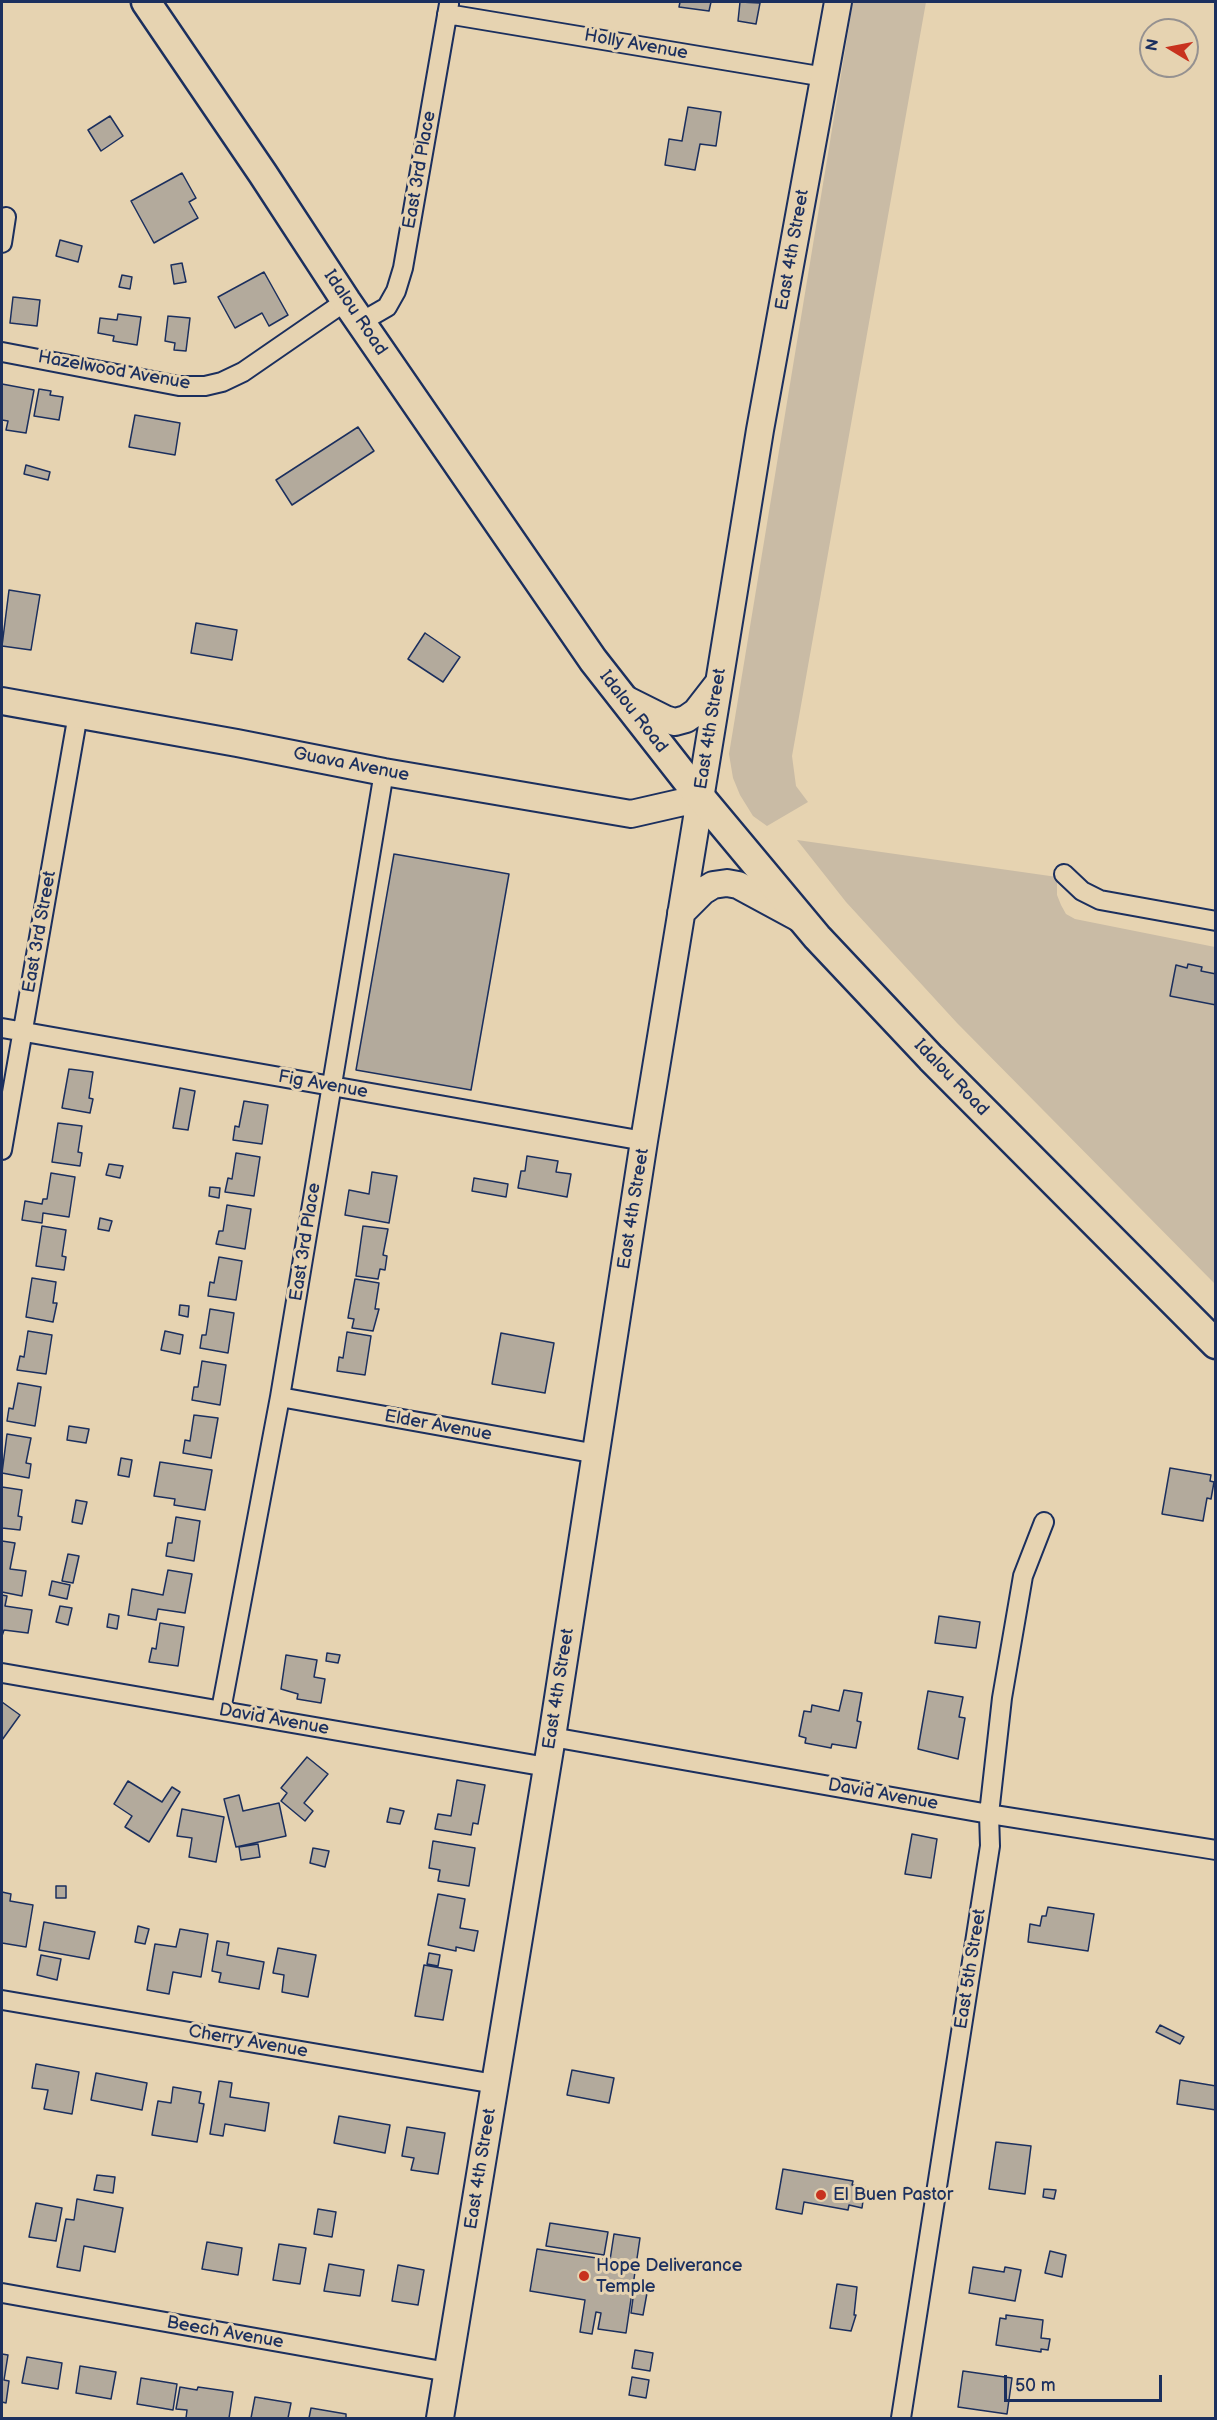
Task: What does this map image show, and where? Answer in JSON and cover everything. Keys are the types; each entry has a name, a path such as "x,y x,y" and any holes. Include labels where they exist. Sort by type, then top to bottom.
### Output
{"main road":[{"name":"Idalou Road","path":"146,2 586,651 701,798 802,919 931,1058 1214,1339"}],"street":[{"name":"East 4th Street","path":"440,2418 552,1737 644,1141 760,430 838,2"},
{"name":"East 3rd Place","path":"354,312 387,307 396,291 403,268 448,8"},
{"name":"Holly Avenue","path":"448,8 825,77"},
{"path":"2,243 6,218"},
{"name":"Hazelwood Avenue","path":"2,352 179,386 205,386 222,382 243,372 354,312"},
{"path":"621,697 675,722 686,719 696,712 719,683"},
{"name":"Guava Avenue","path":"2,701 384,772 632,814 701,798"},
{"name":"East 3rd Street","path":"2,1150 78,714"},
{"name":"East 3rd Place","path":"221,1710 280,1397 384,772"},
{"path":"1064,874 1082,891 1100,900 1215,921"},
{"path":"681,913 703,891 713,885 727,883 738,885 802,919"},
{"name":"Fig Avenue","path":"2,1028 644,1141"},
{"name":"Elder Avenue","path":"280,1397 597,1454"},
{"name":"East 5th Street","path":"901,2418 990,1845 989,1814 1002,1698 1023,1576 1044,1522"},
{"name":"David Avenue","path":"2,1673 547,1767"},
{"name":"David Avenue","path":"552,1737 989,1814 1215,1850"},
{"name":"Cherry Avenue","path":"2,2000 495,2084"},
{"name":"Beech Avenue","path":"2,2293 448,2372"}],"shaded area":[{"path":"853,2 926,2 792,756 796,786 808,802 767,826 753,816 740,795 733,778 729,754"},
{"path":"797,840 1057,877 1057,895 1061,905 1066,914 1075,919 1215,947 1215,1284 957,1023 846,902"}],"building":[{"path":"680,2 711,2 709,11 679,7"},
{"path":"740,2 760,3 756,24 738,21"},
{"path":"688,107 721,112 716,146 700,144 695,170 665,165 669,139 682,141"},
{"path":"110,116 123,136 101,151 88,130"},
{"path":"182,173 196,198 189,202 198,218 154,243 131,201"},
{"path":"60,240 82,246 78,262 56,256"},
{"path":"182,263 186,282 174,284 171,265"},
{"path":"264,272 288,315 269,326 262,313 235,328 218,297"},
{"path":"122,275 132,277 130,289 119,287"},
{"path":"13,297 40,300 37,326 10,323"},
{"path":"118,314 141,317 137,345 113,341 114,336 98,333 100,318 117,320"},
{"path":"168,316 190,318 186,351 174,350 175,343 165,341"},
{"path":"2,384 34,390 26,433 6,430 8,421 2,420"},
{"path":"39,389 51,391 50,395 63,397 59,420 34,416"},
{"path":"135,415 180,423 175,455 129,447"},
{"path":"358,427 374,451 292,505 276,480"},
{"path":"26,465 50,472 48,480 24,474"},
{"path":"9,590 40,595 31,650 2,646"},
{"path":"196,623 237,630 232,660 191,653"},
{"path":"425,633 460,657 443,682 408,659"},
{"path":"394,854 509,874 471,1090 356,1070"},
{"path":"1188,964 1202,967 1201,971 1216,974 1216,1005 1170,996 1176,965 1187,968"},
{"path":"69,1069 93,1072 89,1098 93,1099 90,1113 62,1108"},
{"path":"180,1088 195,1091 188,1130 173,1128"},
{"path":"244,1101 268,1105 262,1144 233,1140 235,1126 239,1127"},
{"path":"58,1123 82,1126 78,1152 82,1153 80,1166 52,1162"},
{"path":"236,1153 260,1157 254,1196 225,1192 228,1178 232,1179"},
{"path":"527,1156 558,1161 556,1172 571,1174 567,1197 518,1188 521,1171 525,1171"},
{"path":"109,1164 123,1166 120,1178 106,1175"},
{"path":"372,1172 397,1176 389,1223 345,1215 349,1190 369,1194"},
{"path":"51,1173 75,1177 69,1217 43,1213 42,1223 22,1220 25,1201 42,1204 43,1199 47,1199"},
{"path":"474,1178 508,1184 506,1197 472,1191"},
{"path":"210,1187 220,1188 219,1198 209,1196"},
{"path":"227,1205 251,1209 245,1249 216,1244 219,1231 223,1231"},
{"path":"100,1218 112,1221 109,1231 98,1229"},
{"path":"42,1226 66,1230 62,1256 66,1257 64,1270 36,1266"},
{"path":"363,1226 388,1229 383,1255 387,1256 385,1270 380,1269 378,1279 356,1276"},
{"path":"219,1257 242,1261 236,1300 208,1296 210,1282 214,1283"},
{"path":"32,1278 56,1282 53,1303 57,1303 53,1322 26,1317"},
{"path":"355,1279 379,1283 375,1309 379,1309 373,1331 352,1328 354,1319 348,1318"},
{"path":"180,1305 189,1306 188,1317 179,1315"},
{"path":"210,1309 234,1313 228,1353 200,1348 202,1335 206,1335"},
{"path":"28,1331 52,1335 46,1374 17,1370 20,1356 24,1357"},
{"path":"165,1331 183,1335 180,1354 161,1350"},
{"path":"347,1332 371,1336 365,1375 337,1371 339,1357 343,1358"},
{"path":"501,1333 554,1343 545,1393 492,1384"},
{"path":"202,1361 226,1365 220,1405 192,1400 194,1387 198,1387"},
{"path":"18,1383 41,1387 35,1426 7,1421 9,1408 13,1409"},
{"path":"194,1415 218,1418 211,1458 183,1453 185,1440 190,1441"},
{"path":"69,1426 89,1429 86,1443 67,1440"},
{"path":"7,1434 31,1438 26,1463 31,1464 29,1478 2,1473"},
{"path":"121,1458 132,1460 129,1477 118,1475"},
{"path":"160,1462 212,1470 205,1510 174,1505 175,1499 154,1496"},
{"path":"1170,1468 1211,1475 1210,1481 1214,1482 1211,1499 1207,1498 1203,1521 1162,1514"},
{"path":"2,1487 22,1490 18,1516 22,1517 20,1530 2,1528"},
{"path":"76,1500 87,1502 82,1524 72,1522"},
{"path":"176,1517 200,1521 194,1561 166,1556 168,1543 172,1543"},
{"path":"2,1541 15,1543 10,1569 26,1571 22,1596 2,1592"},
{"path":"68,1554 79,1556 73,1583 62,1581"},
{"path":"168,1570 192,1574 185,1613 158,1609 156,1620 128,1615 132,1589 163,1595"},
{"path":"52,1581 70,1585 67,1599 49,1595"},
{"path":"2,1595 7,1596 5,1606 32,1610 28,1633 4,1630 2,1636"},
{"path":"60,1606 72,1608 68,1625 56,1622"},
{"path":"109,1614 119,1616 117,1629 107,1627"},
{"path":"939,1616 980,1622 976,1648 935,1643"},
{"path":"160,1623 184,1627 178,1666 149,1662 152,1648 156,1649"},
{"path":"327,1653 340,1655 338,1663 326,1661"},
{"path":"286,1655 317,1660 314,1677 325,1679 321,1703 297,1699 298,1694 281,1689"},
{"path":"844,1690 862,1693 857,1721 861,1722 856,1748 832,1744 831,1748 805,1743 806,1738 799,1736 804,1711 811,1712 812,1705 839,1711"},
{"path":"928,1691 963,1697 959,1717 965,1718 958,1759 918,1749"},
{"path":"2,1702 20,1715 2,1740"},
{"path":"307,1757 328,1774 304,1803 313,1811 305,1821 281,1801 287,1793 281,1788"},
{"path":"457,1780 485,1785 478,1824 473,1823 471,1835 435,1829 438,1814 451,1816"},
{"path":"128,1781 162,1802 172,1787 180,1792 149,1842 125,1827 132,1816 114,1804"},
{"path":"239,1795 243,1811 279,1803 286,1836 236,1847 224,1799"},
{"path":"390,1808 404,1811 400,1824 387,1822"},
{"path":"182,1809 224,1817 216,1862 189,1857 192,1838 177,1836"},
{"path":"912,1834 937,1839 931,1878 905,1874"},
{"path":"433,1841 475,1848 469,1886 438,1881 440,1870 429,1868"},
{"path":"258,1844 260,1857 241,1860 239,1847"},
{"path":"313,1848 329,1851 325,1867 310,1863"},
{"path":"56,1886 66,1886 66,1898 56,1898"},
{"path":"2,1892 11,1894 10,1901 33,1905 26,1947 2,1943"},
{"path":"438,1894 465,1899 460,1928 478,1931 474,1951 456,1947 456,1951 428,1945"},
{"path":"1048,1907 1094,1914 1088,1951 1028,1942 1030,1924 1040,1926 1042,1916 1046,1916"},
{"path":"44,1922 95,1932 89,1959 39,1950"},
{"path":"138,1926 149,1929 145,1944 135,1942"},
{"path":"180,1929 208,1934 201,1977 173,1972 169,1994 147,1990 155,1944 176,1947"},
{"path":"217,1941 229,1943 227,1955 264,1962 259,1989 219,1982 221,1973 212,1971"},
{"path":"278,1948 316,1955 308,1997 282,1992 284,1975 273,1973"},
{"path":"429,1953 440,1955 438,1966 427,1964"},
{"path":"41,1955 61,1959 57,1980 37,1975"},
{"path":"424,1965 452,1970 443,2020 415,2016"},
{"path":"1160,2025 1184,2037 1180,2044 1156,2032"},
{"path":"36,2064 79,2072 72,2114 44,2109 48,2090 32,2088"},
{"path":"572,2070 614,2078 609,2103 567,2095"},
{"path":"96,2073 147,2083 142,2110 91,2100"},
{"path":"1180,2080 1216,2086 1216,2110 1177,2104"},
{"path":"219,2081 232,2083 230,2097 269,2103 265,2131 225,2124 223,2136 210,2134"},
{"path":"173,2087 201,2092 199,2103 204,2104 197,2142 152,2135 158,2101 171,2103"},
{"path":"339,2116 390,2125 385,2153 334,2143"},
{"path":"407,2127 445,2133 438,2174 411,2170 414,2158 402,2156"},
{"path":"996,2142 1031,2146 1025,2194 989,2189"},
{"name":"El Buen Pastor","path":"783,2169 853,2181 852,2185 865,2187 862,2208 849,2205 848,2210 804,2202 802,2214 776,2209"},
{"path":"97,2175 115,2177 113,2193 94,2190"},
{"path":"1044,2189 1056,2190 1054,2199 1043,2197"},
{"path":"77,2199 123,2208 115,2252 84,2246 80,2271 57,2267 66,2219 74,2220"},
{"path":"36,2203 62,2208 56,2241 29,2237"},
{"path":"318,2209 336,2212 332,2237 314,2234"},
{"path":"550,2223 608,2232 604,2255 546,2246"},
{"name":"Hope Deliverance Temple","path":"614,2234 640,2238 626,2333 598,2329 601,2313 596,2312 592,2334 580,2332 585,2300 530,2291 537,2249 610,2260"},
{"path":"207,2242 242,2248 238,2275 202,2269"},
{"path":"279,2244 306,2248 300,2284 273,2280"},
{"path":"1050,2251 1066,2255 1062,2277 1045,2273"},
{"path":"329,2264 364,2270 360,2296 324,2291"},
{"path":"398,2265 424,2270 418,2305 392,2301"},
{"path":"973,2267 1004,2272 1005,2267 1021,2270 1015,2301 969,2293"},
{"path":"837,2284 857,2287 854,2315 856,2315 851,2331 830,2328"},
{"path":"634,2291 647,2293 643,2315 631,2313"},
{"path":"1006,2315 1043,2320 1041,2338 1050,2339 1048,2350 1041,2349 1041,2352 996,2345 1000,2318 1006,2319"},
{"path":"635,2350 653,2353 650,2371 632,2368"},
{"path":"2,2354 8,2355 4,2380 9,2381 6,2403 2,2402"},
{"path":"27,2357 62,2363 58,2389 22,2383"},
{"path":"80,2366 116,2372 111,2399 76,2393"},
{"path":"963,2371 1012,2378 1007,2414 958,2407"},
{"path":"632,2377 649,2380 646,2398 629,2395"},
{"path":"141,2378 177,2384 173,2410 137,2404"},
{"path":"180,2387 233,2392 229,2418 186,2418 187,2410 176,2409"},
{"path":"255,2397 291,2403 288,2418 251,2418"},
{"path":"311,2408 346,2414 346,2418 309,2418"}],"place":[{"name":"El Buen Pastor","path":"821,2195"},
{"name":"Hope Deliverance Temple","path":"584,2276"}]}
